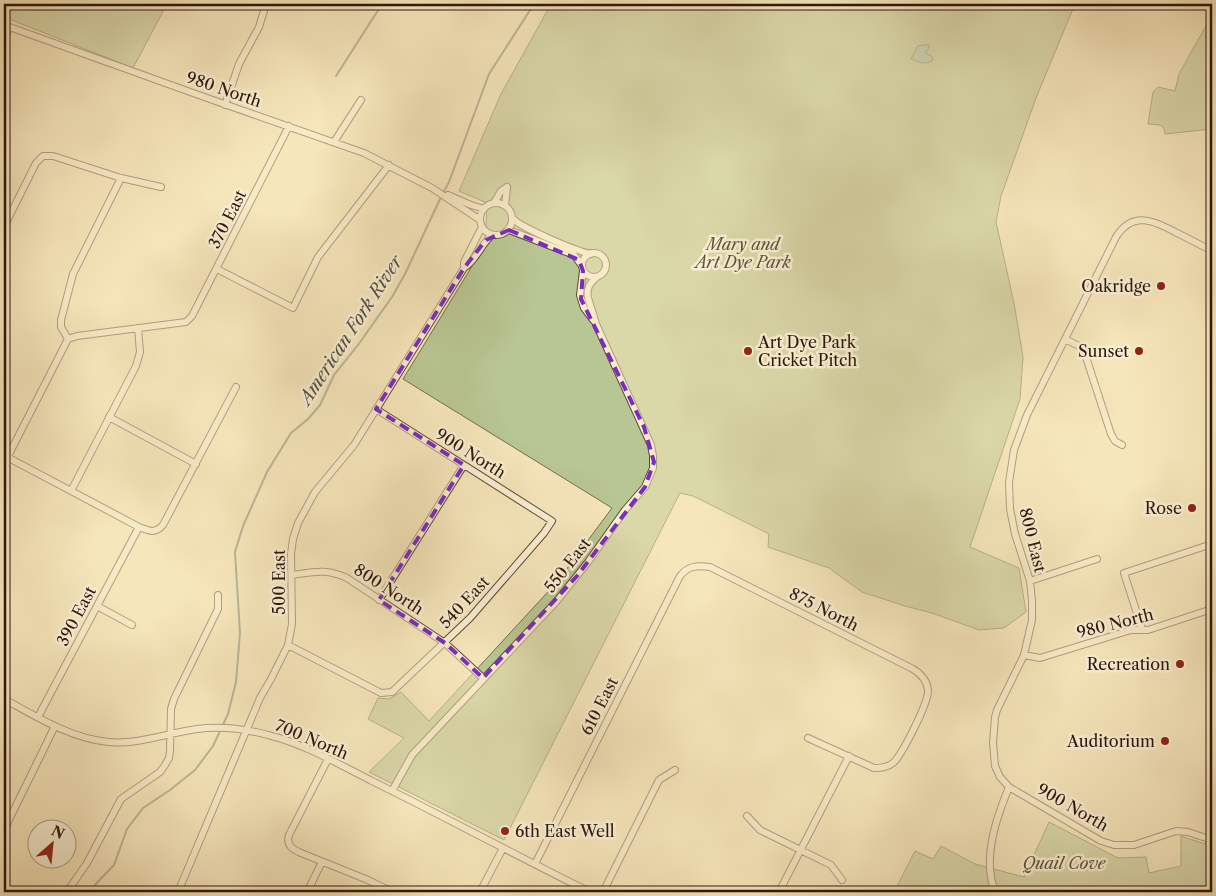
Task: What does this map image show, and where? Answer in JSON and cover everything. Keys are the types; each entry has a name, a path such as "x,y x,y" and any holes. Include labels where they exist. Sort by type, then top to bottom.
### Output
{"street":[{"path":"225,104 239,64 259,27 266,4"},
{"path":"4,40 6,26"},
{"name":"980 North","path":"6,26 364,153 453,200 480,220"},
{"path":"334,142 361,100"},
{"name":"370 East","path":"138,328 186,322 192,316 218,269 289,126"},
{"path":"4,227 36,163 43,156 54,156 120,178 161,187"},
{"path":"218,269 293,308 321,252 389,165"},
{"path":"68,339 60,320 71,278 120,178"},
{"path":"494,203 505,206 512,214 512,220 508,230 501,235 492,235 482,227 480,220 484,209 494,203 501,191 507,186 505,206"},
{"name":"980 North","path":"453,200 484,209"},
{"path":"4,210 11,213"},
{"path":"508,230 571,254 579,260 590,277 597,277 605,272 606,260 600,254 591,254 579,250 512,220"},
{"name":"800 East","path":"1009,787 1000,777 993,761 995,717 1024,655 1032,620 1030,581 1012,520 1009,490 1014,450 1024,422 1116,237 1125,226 1138,220 1158,223 1212,251"},
{"name":"500 East","path":"464,268 464,262 482,227"},
{"name":"500 East","path":"178,892 260,698 288,645 292,624 291,554 293,538 305,508 315,492 354,444 464,268 492,235"},
{"path":"583,268 585,257 591,254"},
{"name":"550 East","path":"583,268 580,299 596,324"},
{"name":"550 East","path":"392,791 412,755 566,589 625,510 645,488 652,473 653,456 648,436 596,324 587,293 589,285 597,277"},
{"path":"70,490 139,359 140,345 138,328 77,336 68,339 6,460 150,531 155,531 163,525 236,387"},
{"path":"1065,339 1083,348 1111,434 1115,441 1122,445"},
{"name":"900 North","path":"376,409 552,521"},
{"path":"109,416 196,464"},
{"path":"379,600 464,465"},
{"name":"540 East","path":"288,645 381,693 392,692 470,618 544,533 552,521"},
{"name":"390 East","path":"38,717 139,527"},
{"path":"1142,629 1124,573 1212,544"},
{"path":"1030,581 1097,559"},
{"name":"875 North","path":"694,566 710,567 913,669 924,678 928,693 927,700 902,750 893,763 886,767 874,768 848,756"},
{"name":"610 East","path":"535,864 680,576 694,566"},
{"name":"800 North","path":"292,575 325,571 337,573 445,643 483,678"},
{"path":"67,892 87,863 121,799 160,772 166,765 169,758 171,709 174,699 218,608 218,595"},
{"path":"97,606 132,625"},
{"name":"980 North","path":"1024,655 1040,658 1131,630 1148,630 1212,609"},
{"name":"700 North","path":"4,699 55,726 85,738 113,742 144,740 201,729 246,730 281,738 328,759 535,864 578,890 590,892"},
{"path":"4,830 55,726"},
{"path":"779,892 848,756 808,738"},
{"path":"328,759 287,840 292,849 393,892"},
{"path":"603,892 659,780 675,770"},
{"path":"995,892 989,856 1000,809 1009,787"},
{"name":"900 North","path":"1009,787 1094,837 1108,843 1124,846 1134,845 1176,832 1188,832 1212,840"},
{"path":"747,816 760,830 830,865 842,880"},
{"path":"480,892 503,848"},
{"path":"307,892 322,862"}],"highlighted area":[{"path":"509,230 579,260 583,271 581,299 644,427 654,462 645,487 577,576 483,678 445,643 379,600 464,465 376,409 464,268 486,240"}],"green space":[{"path":"4,4 167,4 133,68 4,17"},
{"name":"Mary and Art Dye Park","path":"551,4 1075,4 1036,98 1001,196 996,222 1014,303 1023,357 1020,399 970,547 1019,568 1026,612 1004,628 979,630 932,613 862,592 829,568 768,547 769,534 693,496 680,493 504,840 369,772 404,738 368,719 378,698 389,699 401,692 429,721 557,582 612,508 403,379 485,245 487,203 459,191 501,94"},
{"path":"1212,15 1212,129 1165,134 1164,128 1160,125 1148,124 1153,92 1158,87 1175,91 1179,74"},
{"name":"Quail Cove","path":"1049,822 1118,858 1146,857 1149,873 1181,866 1181,836 1212,845 1212,892 894,892 915,851 933,859 941,846 975,864 1024,877"}],"shaded area":[{"path":"929,45 925,53 933,57 932,61 924,63 911,59 918,46"}],"waterway":[{"path":"336,76 382,4"},
{"name":"American Fork River","path":"443,193 449,182 489,74 534,4"},
{"path":"864,5 869,4"},
{"path":"1050,4 1069,9"},
{"name":"American Fork River","path":"88,892 114,865 127,829 143,808 195,770 213,746 228,714 236,682 240,633 235,552 243,526 267,472 291,433 308,419 320,405 334,375 392,297 405,274 441,197"}],"place":[{"name":"Oakridge","path":"1161,286"},
{"name":"Art Dye Park Cricket Pitch","path":"748,351"},
{"name":"Sunset","path":"1139,351"},
{"name":"Rose","path":"1192,508"},
{"name":"Recreation","path":"1180,664"},
{"name":"Auditorium","path":"1165,741"},
{"name":"6th East Well","path":"505,831"}]}
